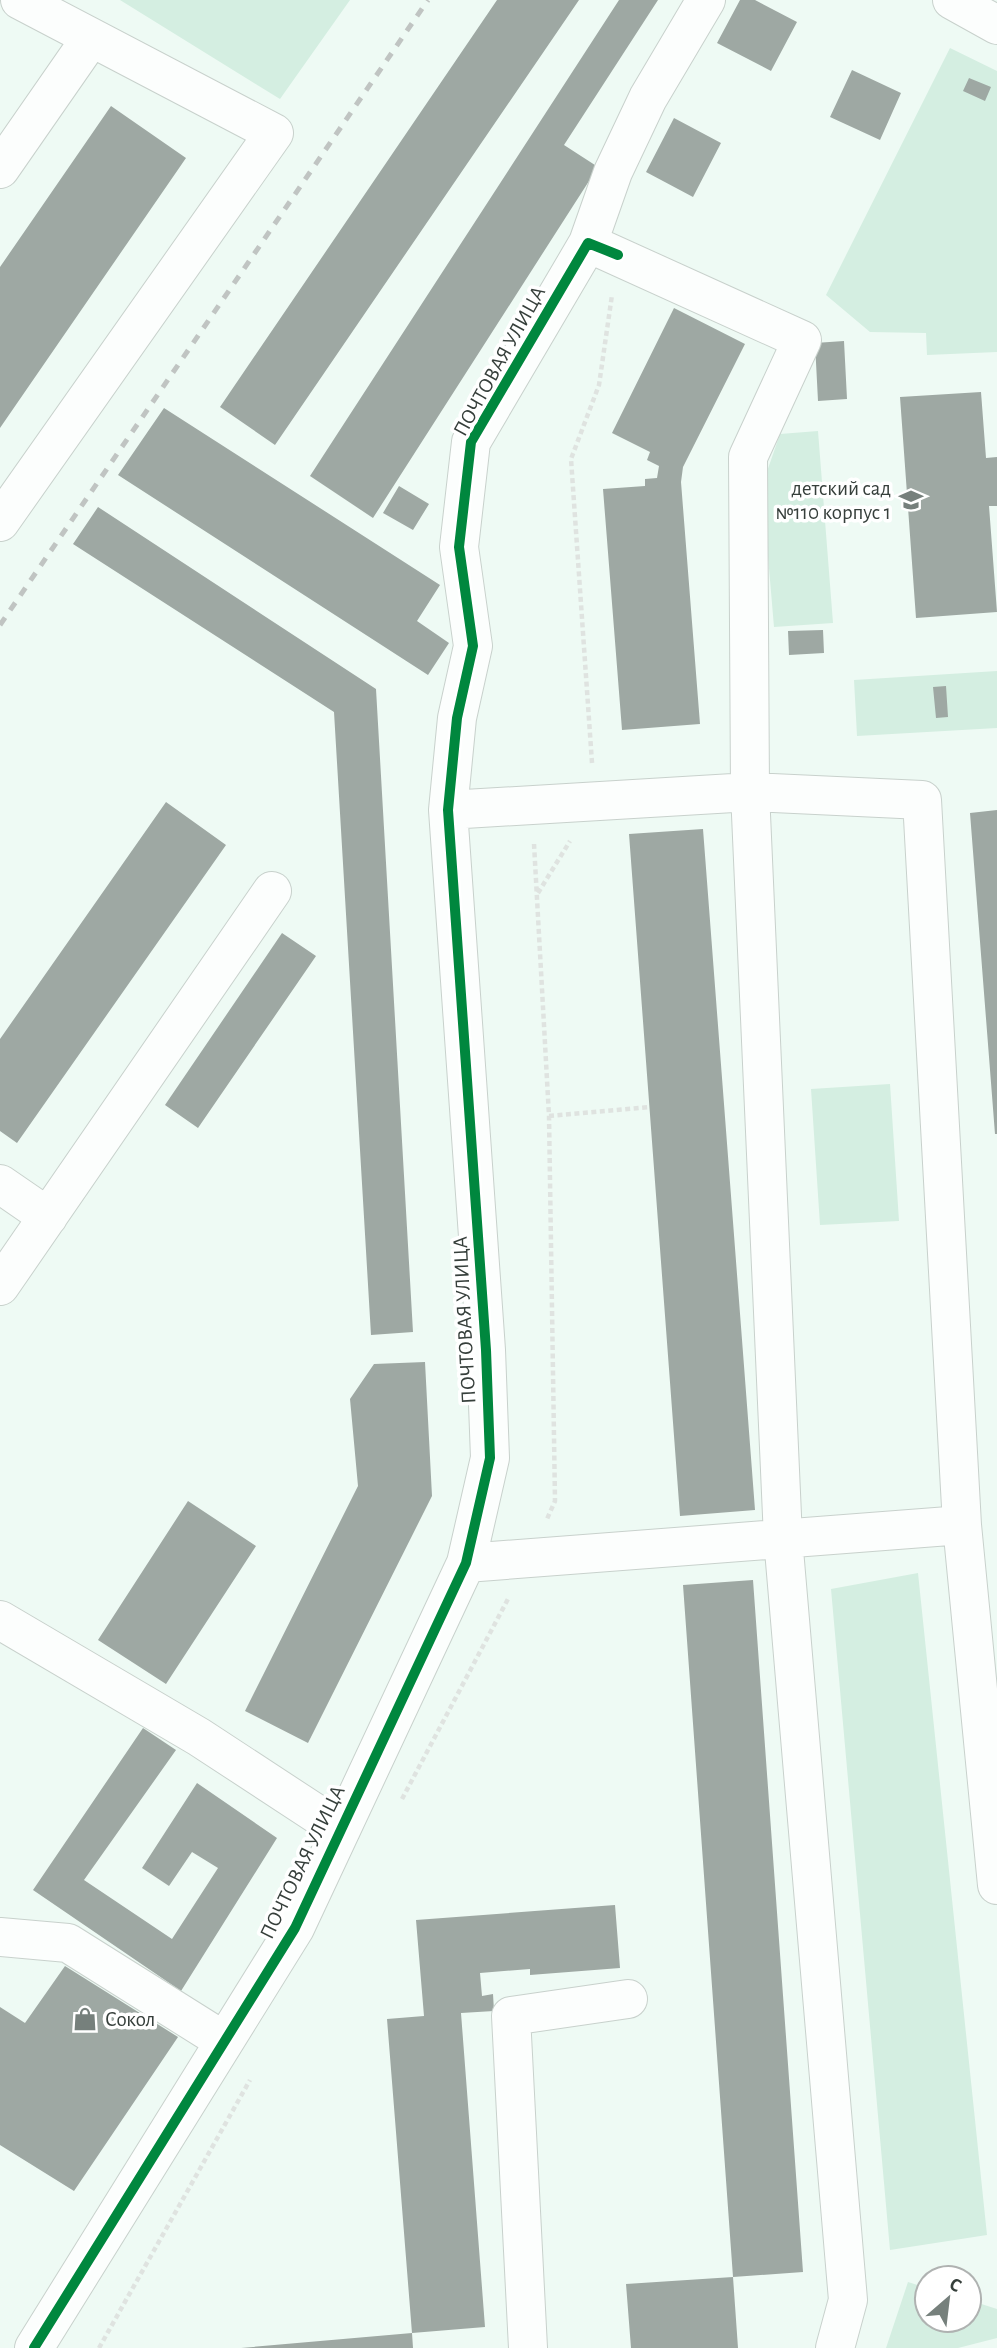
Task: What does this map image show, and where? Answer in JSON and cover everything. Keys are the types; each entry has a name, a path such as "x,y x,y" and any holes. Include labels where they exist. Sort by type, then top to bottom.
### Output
{"street":[{"path":"0,522 274,133 20,0"},
{"name":"ПОЧТОВАЯ УЛИЦА","path":"34,2348 295,1928 467,1563 490,1458 485,1336 448,810 457,718 473,646 458,547 471,442 603,249 613,172 648,98 706,0"},
{"path":"952,0 997,25"},
{"path":"0,169 91,38"},
{"path":"603,249 802,340 748,457 750,792 783,1538 848,2300 835,2348"},
{"path":"448,810 750,792 922,800 962,1525 997,1885"},
{"path":"0,1286 272,891"},
{"path":"0,1184 48,1217"},
{"path":"467,1563 962,1525"},
{"path":"0,1620 199,1737 341,1830"},
{"path":"0,1937 68,1943 224,2041"},
{"path":"528,2348 511,2016 628,1999"}],"path":[{"path":"537,894 595,800 571,459 599,385 603,249"},
{"path":"549,1116 650,1107"}],"green space":[{"path":"120,0 350,0 280,99"},
{"path":"950,48 997,71 997,352 927,355 926,333 870,332 826,295"},
{"path":"818,431 833,623 774,627 762,486 780,434"},
{"path":"997,671 997,728 857,736 854,680"},
{"path":"890,1084 899,1221 820,1225 811,1089"},
{"path":"918,1573 987,2235 890,2250 831,1589"},
{"path":"908,2282 913,2284 913,2334 983,2334 983,2304 997,2309 997,2338 958,2348 886,2348"}],"building":[{"path":"497,0 579,0 275,445 220,407"},
{"path":"619,0 658,0 564,145 598,167 373,518 310,476"},
{"path":"740,0 755,0 797,22 771,71 717,43"},
{"path":"852,70 901,93 880,140 830,117"},
{"path":"969,78 991,87 985,101 963,91"},
{"path":"111,106 186,158 0,428 0,267"},
{"path":"674,118 721,143 693,197 646,172"},
{"path":"674,308 745,344 683,467 681,482 700,724 622,730 603,489 645,486 645,479 657,478 659,466 647,460 650,452 612,433"},
{"path":"844,341 847,399 818,401 815,343"},
{"path":"981,392 986,458 997,457 997,506 989,506 997,612 916,618 900,397"},
{"path":"164,408 440,585 417,621 449,643 428,675 118,475"},
{"path":"399,486 429,504 413,530 383,513"},
{"path":"98,507 376,689 413,1332 371,1335 334,712 73,544"},
{"path":"823,630 824,653 789,655 788,631"},
{"path":"946,686 948,717 936,718 933,687"},
{"path":"166,802 226,845 17,1143 0,1131 0,1039"},
{"path":"997,810 997,1134 995,1134 970,813"},
{"path":"703,829 755,1510 680,1516 629,834"},
{"path":"282,933 316,956 198,1128 165,1105"},
{"path":"425,1362 432,1496 308,1743 245,1711 358,1486 350,1399 374,1364"},
{"path":"188,1501 256,1546 166,1684 98,1640"},
{"path":"753,1580 803,2272 733,2277 683,1585"},
{"path":"143,1728 176,1750 84,1880 172,1939 218,1868 192,1852 169,1886 142,1868 197,1783 277,1838 181,1991 33,1890"},
{"path":"615,1905 620,1968 530,1975 530,1969 480,1973 482,1996 493,1994 494,2011 461,2013 485,2327 412,2333 387,2019 424,2016 416,1920"},
{"path":"65,1966 178,2037 74,2191 0,2145 0,2007 25,2023"},
{"path":"733,2277 738,2348 631,2348 626,2284"},
{"path":"412,2333 413,2348 241,2348"}],"railway":[{"path":"0,625 428,0"}],"cycle path":[{"path":"34,2348 295,1928 466,1563 490,1458 486,1350 448,810 457,718 473,646 459,547 471,442 588,243 618,255"}],"place":[{"name":"детский сад №110 корпус 1","path":"911,500"},
{"name":"Сокол","path":"85,2019"}]}
